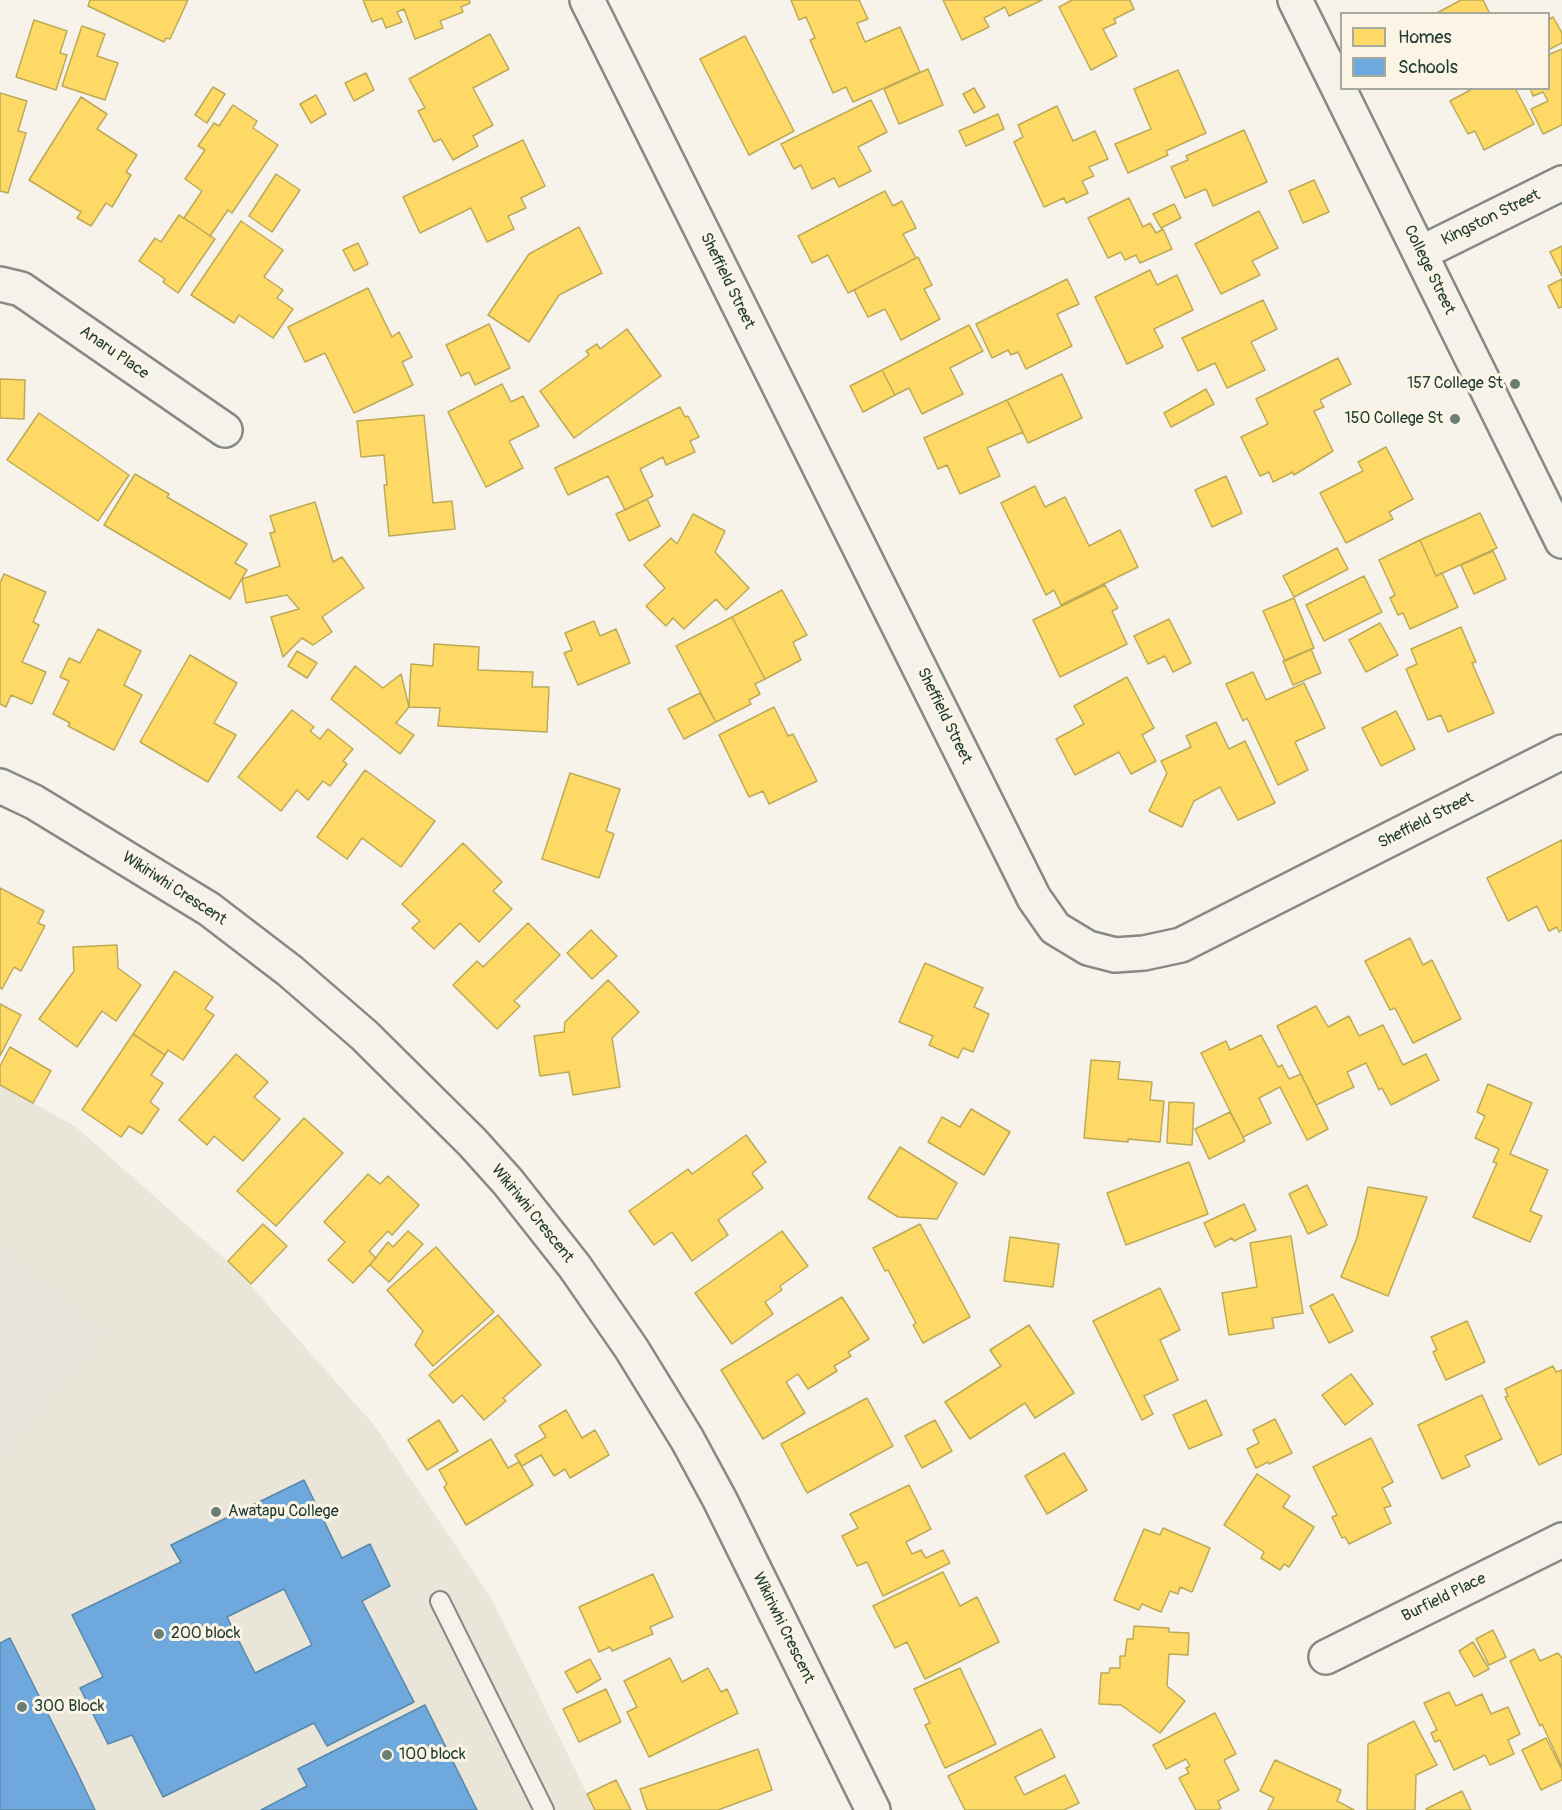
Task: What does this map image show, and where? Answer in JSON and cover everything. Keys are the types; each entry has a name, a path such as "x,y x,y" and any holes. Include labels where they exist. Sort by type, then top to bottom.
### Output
{"street":[{"name":"Sheffield Street","path":"587,0 1034,898 1056,928 1088,948 1115,955 1144,953 1181,945 1562,752"},
{"name":"College Street","path":"1295,0 1562,541"},
{"name":"Kingston Street","path":"1421,253 1562,183"},
{"name":"Anaru Place","path":"0,284 21,289 225,430"},
{"name":"Wikiriwhi Crescent","path":"0,786 44,808 209,909 290,971 373,1043 472,1142 508,1182 574,1267 631,1348 687,1439 720,1500 873,1810"},
{"name":"Burfield Place","path":"1326,1657 1562,1540"}],"lane":[{"path":"440,1601 544,1810"}],"shaded area":[{"name":"Awatapu College","path":"0,1084 76,1127 234,1267 374,1425 491,1598 595,1810 0,1810"},
{"path":"0,1244 107,1332 0,1464"}],"building: Homes":[{"path":"90,0 188,0 170,39 166,38 164,42 88,6"},
{"path":"363,0 469,0 470,3 461,7 463,12 440,21 443,28 415,39 404,9 397,12 402,22 386,28 382,18 372,22"},
{"path":"791,0 859,0 868,19 857,23 865,42 900,27 920,72 853,102 846,87 833,93 810,40 815,38 806,17 799,20"},
{"path":"943,0 1042,0 1009,16 1005,7 984,18 989,27 962,40"},
{"path":"1072,0 1130,0 1134,9 1114,19 1116,23 1103,29 1117,56 1091,70 1059,7"},
{"path":"1461,0 1483,0 1489,12 1439,12"},
{"path":"1553,17 1562,33 1562,43 1550,49 1550,19"},
{"path":"34,20 67,31 60,53 67,55 56,90 16,77"},
{"path":"82,26 105,34 97,56 118,63 105,100 62,86"},
{"path":"490,34 509,69 473,88 493,125 473,136 478,146 453,160 441,139 434,142 418,111 425,108 409,79"},
{"path":"745,36 794,131 749,155 700,59"},
{"path":"1562,49 1562,125 1543,134 1531,109 1548,101 1543,92 1533,96 1531,90 1550,90 1550,54"},
{"path":"928,69 943,105 899,124 884,89"},
{"path":"1178,70 1206,133 1166,151 1168,155 1128,173 1115,144 1151,129 1134,89"},
{"path":"366,73 374,90 354,101 345,83"},
{"path":"213,87 225,94 207,123 195,115"},
{"path":"974,88 985,107 974,113 963,94"},
{"path":"1470,90 1516,90 1534,124 1484,150 1475,131 1468,134 1450,101"},
{"path":"0,93 27,101 18,131 26,133 8,193 0,191"},
{"path":"316,95 326,114 311,123 300,104"},
{"path":"81,97 107,114 97,129 137,155 126,172 131,175 112,207 106,203 91,226 77,218 81,212 29,180"},
{"path":"871,100 887,132 858,147 871,171 839,187 834,178 812,189 801,165 794,169 781,144"},
{"path":"233,105 257,121 253,128 278,145 232,213 228,210 210,236 184,218 202,191 185,179 205,150 198,146 214,123 219,126"},
{"path":"1057,106 1073,141 1095,131 1108,159 1089,167 1094,176 1082,181 1088,193 1066,203 1064,198 1044,207 1014,142 1023,137 1018,125"},
{"path":"998,114 1004,129 966,146 959,131"},
{"path":"1244,130 1267,182 1213,206 1206,189 1185,198 1171,167 1188,160 1186,156"},
{"path":"523,140 545,186 521,198 526,208 508,216 514,229 487,242 471,208 420,233 403,197"},
{"path":"276,174 300,190 272,232 249,216"},
{"path":"1314,180 1329,212 1303,223 1289,191"},
{"path":"885,191 893,206 902,201 916,228 903,234 916,258 848,293 828,255 812,263 798,236"},
{"path":"1129,198 1143,227 1150,223 1156,233 1163,229 1172,249 1140,263 1136,255 1125,260 1121,252 1108,258 1088,218"},
{"path":"1174,204 1181,218 1161,228 1153,214"},
{"path":"1259,211 1278,248 1252,261 1260,275 1221,294 1195,244"},
{"path":"179,215 215,239 178,293 163,282 165,279 139,261 155,238 161,242"},
{"path":"241,221 283,250 264,277 283,290 277,298 293,309 273,338 239,315 234,323 191,295"},
{"path":"579,227 602,273 559,295 529,342 488,315 529,254"},
{"path":"358,243 368,264 354,271 343,250"},
{"path":"1562,246 1562,276 1550,252"},
{"path":"918,257 932,285 924,289 940,319 901,340 885,309 868,317 854,290"},
{"path":"1150,270 1157,285 1177,275 1193,310 1154,329 1163,347 1127,364 1095,297"},
{"path":"1067,279 1079,304 1057,314 1072,346 1026,369 1018,352 1011,355 1008,350 992,358 976,324"},
{"path":"1562,279 1562,307 1559,308 1548,286"},
{"path":"368,288 392,337 399,332 412,357 402,362 413,385 354,413 325,353 305,362 288,327"},
{"path":"1263,300 1277,329 1251,342 1265,370 1227,388 1215,363 1198,371 1182,338"},
{"path":"489,324 510,368 475,385 469,372 461,376 446,345"},
{"path":"969,325 983,351 950,368 963,394 922,414 909,388 895,395 882,370"},
{"path":"627,329 661,376 574,438 540,391 589,355 586,351 597,344 600,349"},
{"path":"1338,358 1351,384 1320,400 1324,407 1314,411 1333,451 1294,475 1293,472 1273,482 1269,472 1260,476 1241,437 1268,424 1256,399"},
{"path":"882,370 895,395 863,412 850,386"},
{"path":"1062,374 1082,418 1028,443 1007,400"},
{"path":"0,379 25,380 24,419 0,418"},
{"path":"502,384 511,402 523,396 539,426 509,441 523,468 486,487 448,412"},
{"path":"1206,389 1214,404 1171,427 1164,413"},
{"path":"1007,400 1023,432 987,448 1000,476 960,494 947,465 938,469 924,438"},
{"path":"680,407 685,417 688,416 699,437 690,441 695,452 666,465 663,457 640,469 653,496 625,510 608,476 568,495 555,468"},
{"path":"39,413 129,475 98,521 7,460"},
{"path":"424,415 433,503 452,501 455,529 389,536 384,485 387,485 384,455 361,457 357,421"},
{"path":"1386,447 1413,499 1389,512 1393,519 1346,543 1320,493 1363,471 1358,462"},
{"path":"135,474 169,494 167,497 247,544 235,563 247,570 230,599 104,525"},
{"path":"1226,476 1242,513 1212,527 1195,490"},
{"path":"1035,486 1045,507 1065,497 1089,546 1120,530 1138,567 1061,605 1054,590 1046,595 1001,503"},
{"path":"647,499 660,526 629,541 616,514"},
{"path":"315,502 333,562 342,557 364,588 322,617 332,632 313,645 302,638 283,657 271,617 299,609 287,595 246,603 242,579 280,566 270,533 275,532 270,516"},
{"path":"1480,513 1497,548 1436,576 1420,540"},
{"path":"693,514 725,531 715,552 749,588 726,610 716,599 684,629 673,618 666,626 646,606 665,588 644,565 671,538 677,544"},
{"path":"1420,540 1436,576 1442,573 1458,607 1410,629 1403,613 1398,615 1390,598 1395,595 1379,560"},
{"path":"1337,548 1348,569 1294,597 1283,576"},
{"path":"1493,551 1506,579 1474,594 1461,565"},
{"path":"4,574 46,592 33,622 39,625 22,662 46,672 32,704 11,695 6,707 0,704 0,583"},
{"path":"1364,576 1382,612 1324,641 1306,605"},
{"path":"1105,585 1118,608 1112,611 1127,644 1060,677 1033,620"},
{"path":"782,590 807,635 793,642 801,660 765,679 732,617"},
{"path":"1294,598 1314,648 1285,661 1263,611"},
{"path":"732,617 765,679 755,684 760,694 749,700 751,704 716,722 676,646"},
{"path":"1169,619 1191,663 1173,672 1165,656 1148,664 1134,636"},
{"path":"594,621 600,636 616,629 630,663 578,685 564,653 572,650 565,633"},
{"path":"1380,623 1398,655 1366,672 1349,640"},
{"path":"1461,627 1476,662 1472,663 1494,713 1448,732 1441,715 1428,720 1406,669 1417,664 1411,649"},
{"path":"98,629 141,651 124,685 142,695 114,750 68,726 70,723 53,714 69,681 60,677 69,658 80,663"},
{"path":"434,644 479,647 478,670 533,672 532,687 549,687 547,732 438,726 440,708 409,707 411,664 433,666"},
{"path":"1311,649 1321,673 1293,685 1283,661"},
{"path":"297,651 317,663 307,678 288,666"},
{"path":"190,655 237,683 214,723 236,735 208,782 140,742"},
{"path":"355,666 383,688 401,674 409,707 396,723 414,735 400,754 331,699"},
{"path":"1253,672 1266,700 1304,683 1325,728 1295,742 1308,770 1278,785 1247,718 1243,721 1226,684"},
{"path":"1127,677 1154,728 1142,735 1156,761 1131,774 1119,752 1075,775 1056,739 1084,724 1074,706"},
{"path":"700,693 716,722 684,739 668,709"},
{"path":"774,707 788,736 793,734 817,781 769,804 763,791 749,797 719,735"},
{"path":"292,710 314,727 310,731 320,739 328,729 353,749 343,761 347,764 330,786 323,781 308,800 297,790 281,811 238,777"},
{"path":"1396,711 1415,749 1381,766 1362,728"},
{"path":"1216,722 1229,749 1245,741 1275,803 1238,820 1220,787 1194,801 1182,827 1149,811 1167,773 1161,761 1191,747 1186,736"},
{"path":"365,770 435,821 401,867 362,838 347,859 317,837"},
{"path":"570,773 620,789 606,831 614,834 599,878 542,859"},
{"path":"1562,840 1562,930 1559,932 1557,927 1549,931 1537,906 1508,921 1487,878"},
{"path":"463,843 502,882 493,891 512,909 479,942 460,923 434,949 412,928 420,921 402,904"},
{"path":"0,888 44,911 38,923 45,926 21,971 14,967 2,989 0,988"},
{"path":"528,923 560,955 514,1001 520,1006 497,1029 453,985 477,961 483,967"},
{"path":"591,930 617,956 592,979 567,953"},
{"path":"1410,938 1423,965 1432,960 1461,1019 1413,1043 1395,1008 1390,1010 1365,961"},
{"path":"117,945 118,968 141,985 116,1021 102,1011 77,1047 39,1019 74,971 73,947"},
{"path":"925,963 983,988 974,1007 989,1014 973,1052 963,1048 958,1058 929,1045 933,1036 899,1022"},
{"path":"175,971 213,997 205,1009 214,1015 183,1060 168,1050 165,1055 133,1034"},
{"path":"608,980 639,1012 612,1038 620,1087 573,1095 569,1072 540,1076 534,1036 564,1032 565,1022"},
{"path":"0,1004 21,1015 0,1056"},
{"path":"1316,1006 1328,1027 1349,1016 1359,1036 1383,1025 1403,1065 1426,1054 1439,1080 1391,1105 1382,1088 1379,1090 1366,1063 1347,1072 1354,1087 1316,1105 1277,1026"},
{"path":"133,1034 165,1055 151,1075 163,1083 150,1102 159,1109 142,1134 129,1126 121,1137 82,1110"},
{"path":"1261,1035 1278,1067 1282,1065 1289,1079 1301,1074 1328,1129 1307,1140 1280,1087 1259,1098 1271,1123 1243,1137 1201,1053 1226,1041 1230,1050"},
{"path":"10,1047 51,1071 33,1103 0,1085 0,1066"},
{"path":"236,1054 268,1082 254,1097 280,1119 243,1161 214,1136 207,1145 179,1120"},
{"path":"1091,1060 1120,1062 1118,1079 1152,1082 1150,1100 1164,1101 1160,1142 1084,1138"},
{"path":"1488,1084 1532,1103 1510,1154 1548,1170 1530,1211 1542,1216 1530,1242 1473,1217 1497,1163 1493,1162 1499,1149 1475,1138 1485,1116 1477,1112"},
{"path":"1169,1102 1194,1103 1192,1145 1167,1143"},
{"path":"971,1109 1010,1132 984,1175 928,1142 942,1117 960,1127"},
{"path":"1230,1112 1245,1141 1209,1159 1195,1129"},
{"path":"304,1118 343,1153 276,1226 237,1191"},
{"path":"746,1135 766,1162 752,1173 763,1188 718,1220 728,1235 692,1261 672,1232 654,1245 629,1211 688,1169 692,1174"},
{"path":"900,1147 957,1183 937,1219 898,1217 868,1198"},
{"path":"1189,1162 1208,1214 1126,1245 1107,1193"},
{"path":"368,1174 380,1184 388,1176 419,1205 392,1235 388,1231 369,1251 376,1258 353,1283 328,1260 345,1242 324,1222"},
{"path":"1307,1185 1327,1225 1308,1234 1289,1194"},
{"path":"1368,1187 1427,1197 1388,1296 1341,1277 1357,1238"},
{"path":"1244,1204 1256,1230 1234,1241 1232,1238 1215,1247 1204,1223"},
{"path":"263,1224 287,1246 251,1284 228,1261"},
{"path":"920,1224 970,1317 923,1343 913,1325 916,1323 888,1270 885,1271 873,1248"},
{"path":"408,1231 423,1244 389,1282 370,1265 388,1242 393,1247"},
{"path":"782,1231 808,1266 780,1286 782,1290 765,1302 773,1314 732,1344 695,1293"},
{"path":"1291,1236 1303,1313 1272,1318 1274,1328 1229,1335 1222,1293 1257,1287 1250,1243"},
{"path":"1010,1237 1059,1244 1053,1287 1004,1281"},
{"path":"436,1247 494,1312 433,1366 415,1345 423,1331 387,1290"},
{"path":"1160,1288 1180,1330 1160,1340 1178,1380 1144,1396 1153,1414 1142,1420 1093,1321"},
{"path":"1333,1294 1353,1331 1329,1343 1310,1306"},
{"path":"842,1297 869,1339 848,1352 851,1356 834,1366 837,1371 808,1389 798,1374 786,1382 805,1413 763,1439 721,1370"},
{"path":"498,1315 541,1365 503,1398 506,1401 484,1420 462,1395 453,1403 429,1375"},
{"path":"1467,1321 1485,1362 1446,1380 1433,1352 1437,1350 1431,1337"},
{"path":"1029,1325 1074,1393 1035,1418 1025,1403 970,1439 945,1402 1001,1366 990,1350"},
{"path":"1553,1366 1556,1372 1562,1370 1562,1454 1539,1465 1505,1397 1508,1396 1505,1389"},
{"path":"1351,1374 1373,1404 1345,1425 1322,1395"},
{"path":"1482,1395 1502,1439 1465,1456 1470,1466 1442,1479 1418,1425"},
{"path":"867,1398 893,1446 807,1493 781,1444"},
{"path":"1206,1400 1222,1435 1189,1449 1173,1415"},
{"path":"566,1410 582,1438 595,1430 609,1455 570,1478 565,1469 554,1476 541,1455 522,1466 515,1455 546,1437 539,1426"},
{"path":"1275,1419 1292,1453 1256,1468 1247,1449 1259,1443 1253,1430"},
{"path":"439,1420 458,1451 427,1470 408,1440"},
{"path":"935,1420 952,1451 922,1468 905,1436"},
{"path":"1371,1438 1393,1482 1382,1488 1391,1506 1384,1508 1391,1523 1349,1544 1345,1537 1342,1538 1332,1517 1337,1515 1313,1467"},
{"path":"491,1439 508,1468 519,1462 533,1485 466,1525 444,1487 447,1484 439,1470"},
{"path":"1064,1453 1087,1490 1047,1514 1025,1476"},
{"path":"1257,1474 1290,1496 1283,1507 1314,1527 1289,1567 1284,1564 1280,1570 1261,1558 1264,1552 1224,1525"},
{"path":"909,1485 931,1529 906,1542 912,1554 921,1550 926,1558 943,1550 950,1563 883,1596 867,1562 857,1566 842,1536 858,1528 850,1514"},
{"path":"1163,1528 1210,1548 1192,1592 1180,1587 1178,1594 1170,1591 1161,1612 1142,1604 1139,1610 1114,1600 1144,1529 1160,1535"},
{"path":"943,1572 960,1606 977,1597 999,1642 925,1679 907,1642 895,1648 873,1606"},
{"path":"653,1574 673,1617 650,1627 653,1634 612,1651 610,1647 599,1652 579,1607"},
{"path":"1134,1626 1169,1628 1169,1632 1189,1633 1188,1655 1169,1654 1167,1686 1185,1701 1160,1733 1121,1705 1099,1704 1101,1673 1109,1673 1110,1668 1120,1668 1120,1656 1125,1656 1127,1639 1133,1639"},
{"path":"1493,1630 1506,1657 1489,1665 1476,1639"},
{"path":"1473,1642 1489,1669 1474,1677 1459,1651"},
{"path":"1534,1649 1540,1661 1558,1653 1562,1658 1562,1767 1510,1661"},
{"path":"670,1658 682,1682 708,1668 721,1692 727,1689 738,1713 649,1757 627,1712 637,1707 624,1681"},
{"path":"590,1659 601,1679 577,1693 565,1672"},
{"path":"960,1668 996,1744 945,1768 925,1725 930,1723 914,1689"},
{"path":"606,1689 621,1722 579,1742 563,1709"},
{"path":"1449,1692 1456,1706 1482,1694 1491,1714 1508,1707 1520,1734 1508,1740 1514,1754 1490,1765 1485,1755 1454,1770 1440,1740 1435,1742 1431,1733 1437,1730 1424,1703"},
{"path":"1215,1713 1236,1754 1224,1760 1239,1790 1218,1801 1221,1808 1218,1810 1196,1810 1179,1778 1189,1773 1186,1768 1190,1766 1186,1759 1166,1769 1153,1745"},
{"path":"1414,1721 1437,1765 1416,1775 1415,1810 1367,1810 1368,1744"},
{"path":"1041,1729 1055,1757 1015,1777 1024,1795 1065,1775 1079,1803 1064,1810 965,1810 948,1776"},
{"path":"1546,1738 1562,1770 1562,1780 1541,1790 1522,1750"},
{"path":"758,1749 772,1790 718,1810 647,1810 640,1789"},
{"path":"1275,1760 1341,1790 1337,1801 1354,1810 1268,1810 1274,1798 1260,1791"},
{"path":"616,1780 631,1810 595,1810 587,1794"},
{"path":"1462,1791 1471,1810 1426,1809"}],"building: Schools":[{"name":"200 block","path":"304,1480 342,1558 370,1544 390,1586 362,1601 414,1702 327,1746 314,1723 163,1797 132,1735 108,1744 80,1688 103,1677 72,1615 181,1562 171,1545","holes":["284,1589 312,1645 255,1673 227,1617"]},
{"name":"300 Block","path":"10,1638 95,1810 0,1810 0,1643"},
{"name":"100 block","path":"425,1705 477,1810 261,1810 307,1786 298,1769"}],"place":[{"name":"157 College St","path":"1515,384"},
{"name":"150 College St","path":"1455,419"},
{"name":"Awatapu College","path":"216,1512"},
{"name":"200 block","path":"159,1634"},
{"name":"300 Block","path":"22,1707"},
{"name":"100 block","path":"387,1755"}]}
